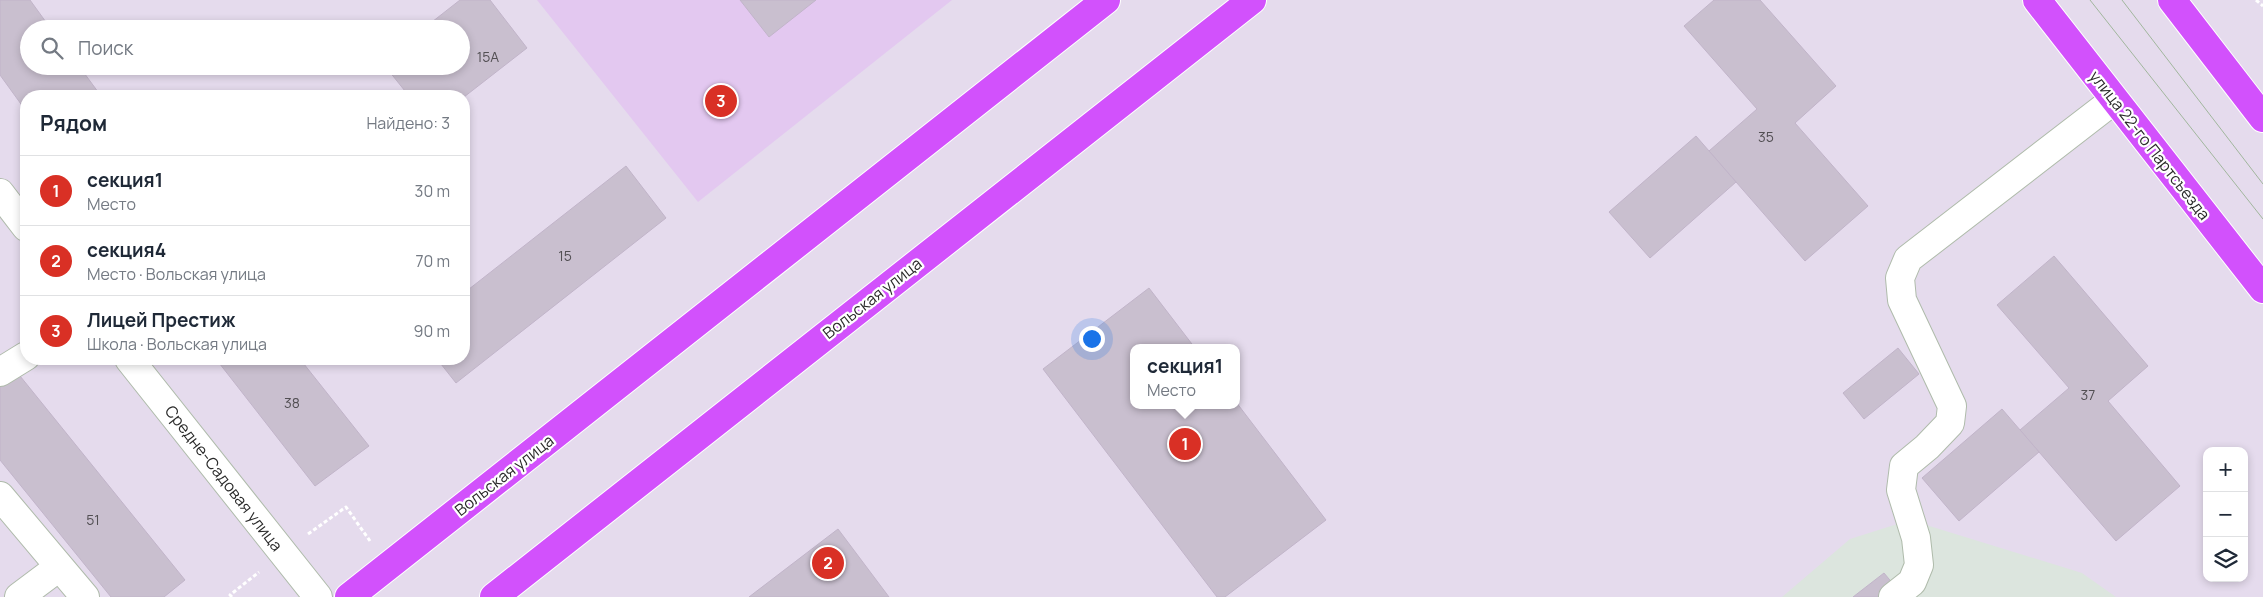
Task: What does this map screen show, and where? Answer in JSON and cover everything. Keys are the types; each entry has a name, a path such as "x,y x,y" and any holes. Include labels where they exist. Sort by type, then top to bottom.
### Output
{"main road":[{"name":"Вольская улица","path":"349,597 1106,0"},
{"name":"Вольская улица","path":"494,597 1252,0"},
{"name":"улица 22-го Партсъезда","path":"2037,0 2263,289"},
{"path":"2181,6 2263,118"}],"street":[{"path":"1893,597 1912,582 1919,565 1916,538 1901,490 1904,466 1927,447 1950,423 1952,406 1902,300 1900,278 1908,259 2114,100"},
{"path":"0,193 20,219"},
{"path":"0,372 20,360"},
{"name":"Средне-Садовая улица","path":"134,365 318,597"},
{"path":"0,496 85,597"},
{"path":"19,597 60,567"}],"path":[{"path":"2256,0 2263,6"},
{"path":"232,597 230,595 282,552 346,507 388,567"}],"shaded area":[{"path":"537,0 952,0 698,202"},
{"path":"1910,520 2082,573 2116,597 1782,597 1850,539"}],"building":[{"path":"0,0 30,0 44,20 20,20 20,75 86,75 97,90 20,90 20,103 0,75"},
{"path":"460,0 490,0 527,48 470,92 470,90 404,90 392,75 470,75 470,20 434,20"},
{"path":"740,0 816,0 769,37"},
{"path":"1714,0 1760,0 1836,86 1795,123 1868,206 1805,261 1709,151 1757,109 1684,26"},
{"path":"1696,136 1736,182 1650,258 1609,212"},
{"path":"626,166 666,218 456,383 442,365 470,365 470,288"},
{"path":"2054,256 2148,366 2108,401 2180,486 2116,541 2020,430 2069,388 1997,305"},
{"path":"1149,288 1192,344 1130,344 1130,409 1240,409 1240,407 1326,520 1225,597 1217,597 1043,369"},
{"path":"1898,348 1919,374 1864,419 1843,393"},
{"path":"221,365 305,365 369,446 315,486"},
{"path":"16,371 185,580 164,597 111,597 0,460 0,383"},
{"path":"2002,409 2039,452 1959,521 1922,478"},
{"path":"838,529 889,597 749,597"},
{"path":"1884,573 1904,597 1853,597"}],"tram line":[{"path":"2090,0 2263,219"},
{"path":"2122,0 2263,184"}],"place":[{"name":"Лицей Престиж","path":"721,101"},
{"name":"секция1","path":"1185,444"},
{"name":"секция4","path":"828,563"}]}
